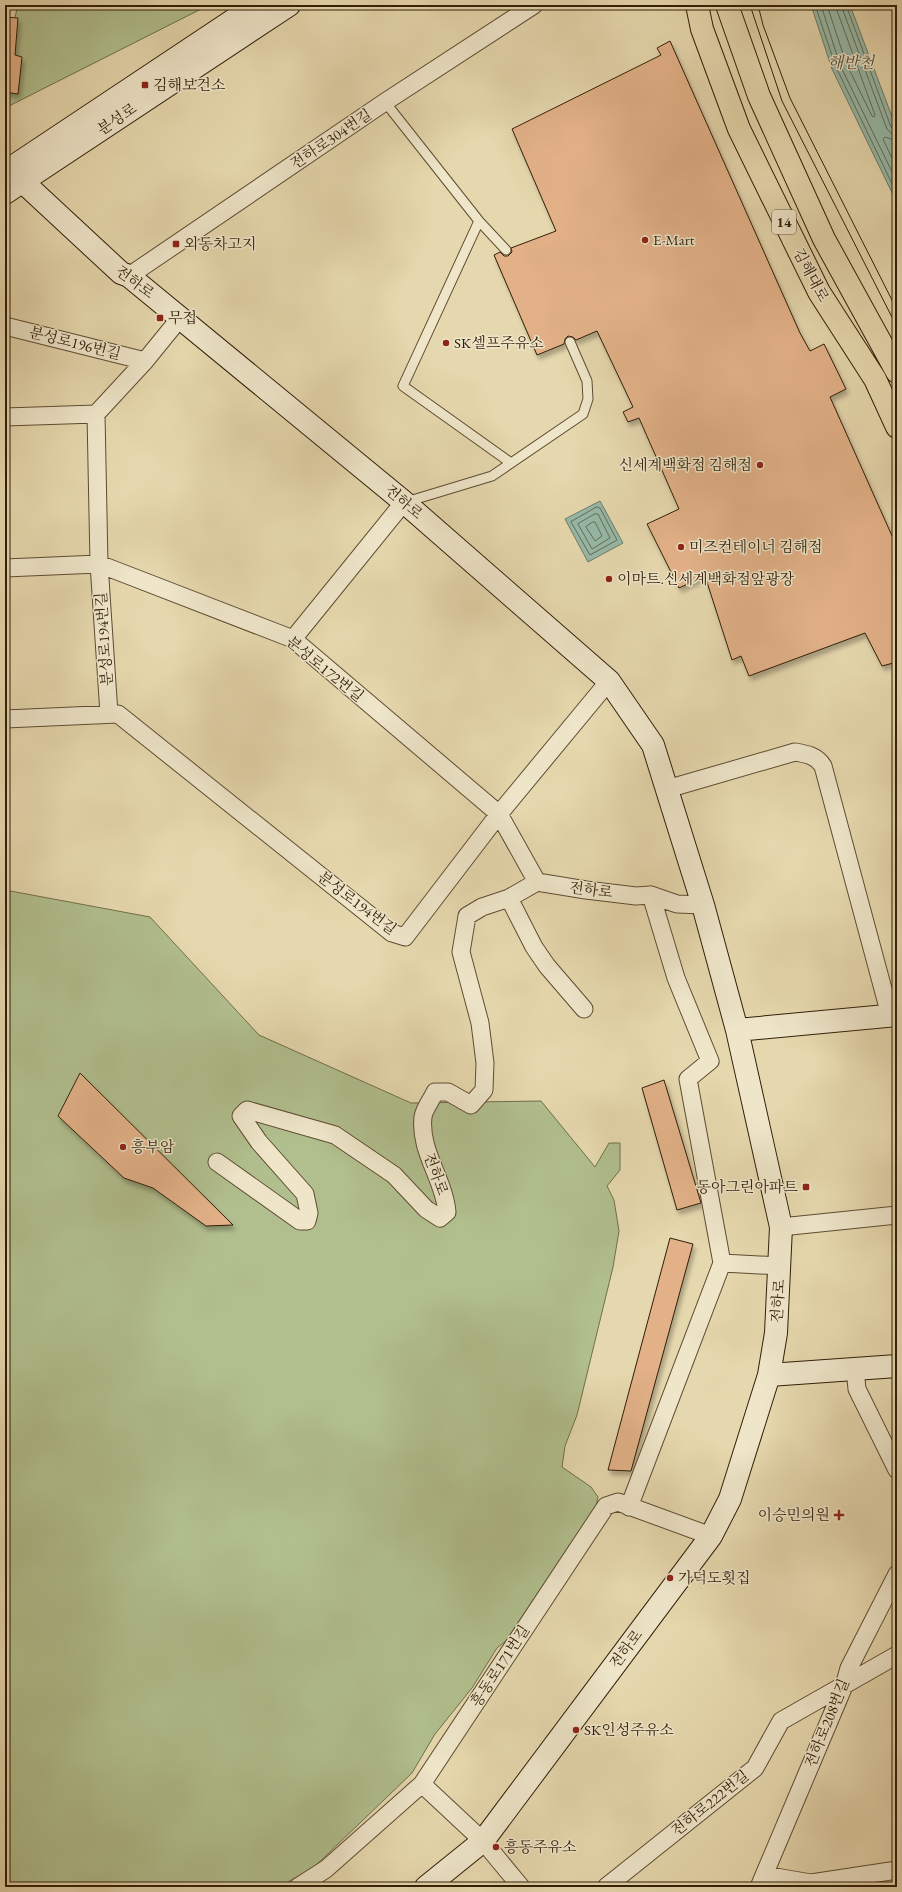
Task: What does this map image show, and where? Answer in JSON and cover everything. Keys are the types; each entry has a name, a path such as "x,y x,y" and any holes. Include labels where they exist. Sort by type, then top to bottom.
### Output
{"main road":[{"name":"분성로","path":"10,179 256,5"},
{"name":"분성로","path":"10,179 289,5"},
{"name":"김해대로","path":"697,5 702,29 739,130 818,292 875,380 897,427"},
{"name":"김해대로","path":"727,5 759,96 821,232 897,372"},
{"name":"전하로","path":"10,179 121,273 130,276 404,502 609,681 653,745 703,905 737,1030 781,1227 776,1333 769,1375 730,1499 711,1536 483,1841 426,1887"},
{"path":"737,1030 893,1015"},
{"path":"769,1375 897,1366"}],"street":[{"name":"전하로304번길","path":"130,276 385,102 534,5"},
{"path":"99,564 96,414 146,361 180,318"},
{"name":"분성로196번길","path":"5,326 146,361"},
{"path":"5,417 96,414"},
{"path":"293,639 404,502"},
{"name":"분성로172번길","path":"5,568 99,564 293,639 499,814"},
{"name":"분성로194번길","path":"99,564 109,714"},
{"name":"분성로194번길","path":"5,719 118,714 392,933 405,937 499,814 609,681"},
{"path":"667,789 795,752 812,756 820,760 823,766 893,1015"},
{"path":"499,814 537,882"},
{"name":"전하로","path":"217,1162 300,1220 308,1221 309,1213 305,1194 259,1142 241,1116 247,1110 335,1135 394,1175 426,1209 440,1218 447,1212 446,1199 426,1150 423,1116 435,1092 448,1092 471,1105 484,1090 485,1063 480,1023 461,952 467,916 482,907 510,898 537,882 636,896 651,895 677,904 703,905"},
{"path":"628,1507 722,1263 688,1079 710,1061 676,978 651,895"},
{"path":"510,898 534,947 547,966 584,1009"},
{"path":"781,1227 897,1215"},
{"path":"722,1263 780,1266"},
{"path":"855,1369 858,1389 897,1470"},
{"name":"흥동로171번길","path":"298,1887 326,1869 422,1784 606,1506 618,1502 628,1507 711,1536"},
{"name":"전하로208번길","path":"897,1574 849,1668 844,1686 761,1881 811,1883 897,1870"},
{"name":"전하로222번길","path":"606,1887 755,1768 781,1721 897,1655"},
{"path":"422,1784 483,1841 521,1887"}],"lane":[{"path":"385,102 479,221 506,250"},
{"path":"479,221 403,386 511,463"},
{"path":"404,502 492,476 583,414 588,399 587,381 570,342"}],"shaded area":[{"path":"18,5 209,5 5,108 5,57"},
{"path":"5,890 150,917 259,1035 411,1103 541,1101 595,1167 609,1143 620,1143 620,1170 607,1186 614,1200 619,1231 613,1267 577,1415 565,1446 562,1467 591,1487 598,1497 596,1506 543,1611 497,1648 472,1688 435,1734 412,1773 312,1869 278,1887 5,1887"}],"water":[{"name":"해반천","path":"811,5 850,5 897,130 897,203 832,69"},
{"path":"600,501 623,543 588,562 565,519"}],"building":[{"path":"5,17 18,18 15,55 22,57 18,94 5,92"},
{"path":"670,41 800,333 810,351 824,344 846,389 830,397 897,547 897,662 882,666 865,633 749,676 741,656 732,660 705,576 679,588 647,524 679,509 639,418 628,422 623,412 633,407 597,331 576,340 573,337 568,336 565,339 564,344 537,355 494,255 500,252 504,256 508,256 512,252 511,248 556,231 512,129 661,55 657,48"},
{"name":"흥부암","path":"80,1073 233,1225 206,1226 153,1188 124,1178 58,1116"},
{"path":"664,1080 701,1203 677,1210 642,1088"},
{"path":"670,1238 693,1244 631,1471 608,1470"}],"tram line":[{"path":"750,5 782,101 897,327"},
{"path":"758,5 763,25 790,98 897,310"}],"place":[{"name":"김해보건소","path":"145,85"},
{"name":"E-Mart","path":"645,240"},
{"name":"외동차고지","path":"176,244"},
{"name":"무접","path":"160,318"},
{"name":"SK셀프주유소","path":"446,343"},
{"name":"신세계백화점 김해점","path":"760,465"},
{"name":"미즈컨테이너 김해점","path":"681,547"},
{"name":"이마트.신세계백화점앞광장","path":"609,579"},
{"name":"흥부암","path":"123,1147"},
{"name":"동아그린아파트","path":"806,1187"},
{"name":"이승민의원","path":"839,1515"},
{"name":"가덕도횟집","path":"670,1578"},
{"name":"SK인성주유소","path":"576,1730"},
{"name":"흥동주유소","path":"496,1847"}]}
